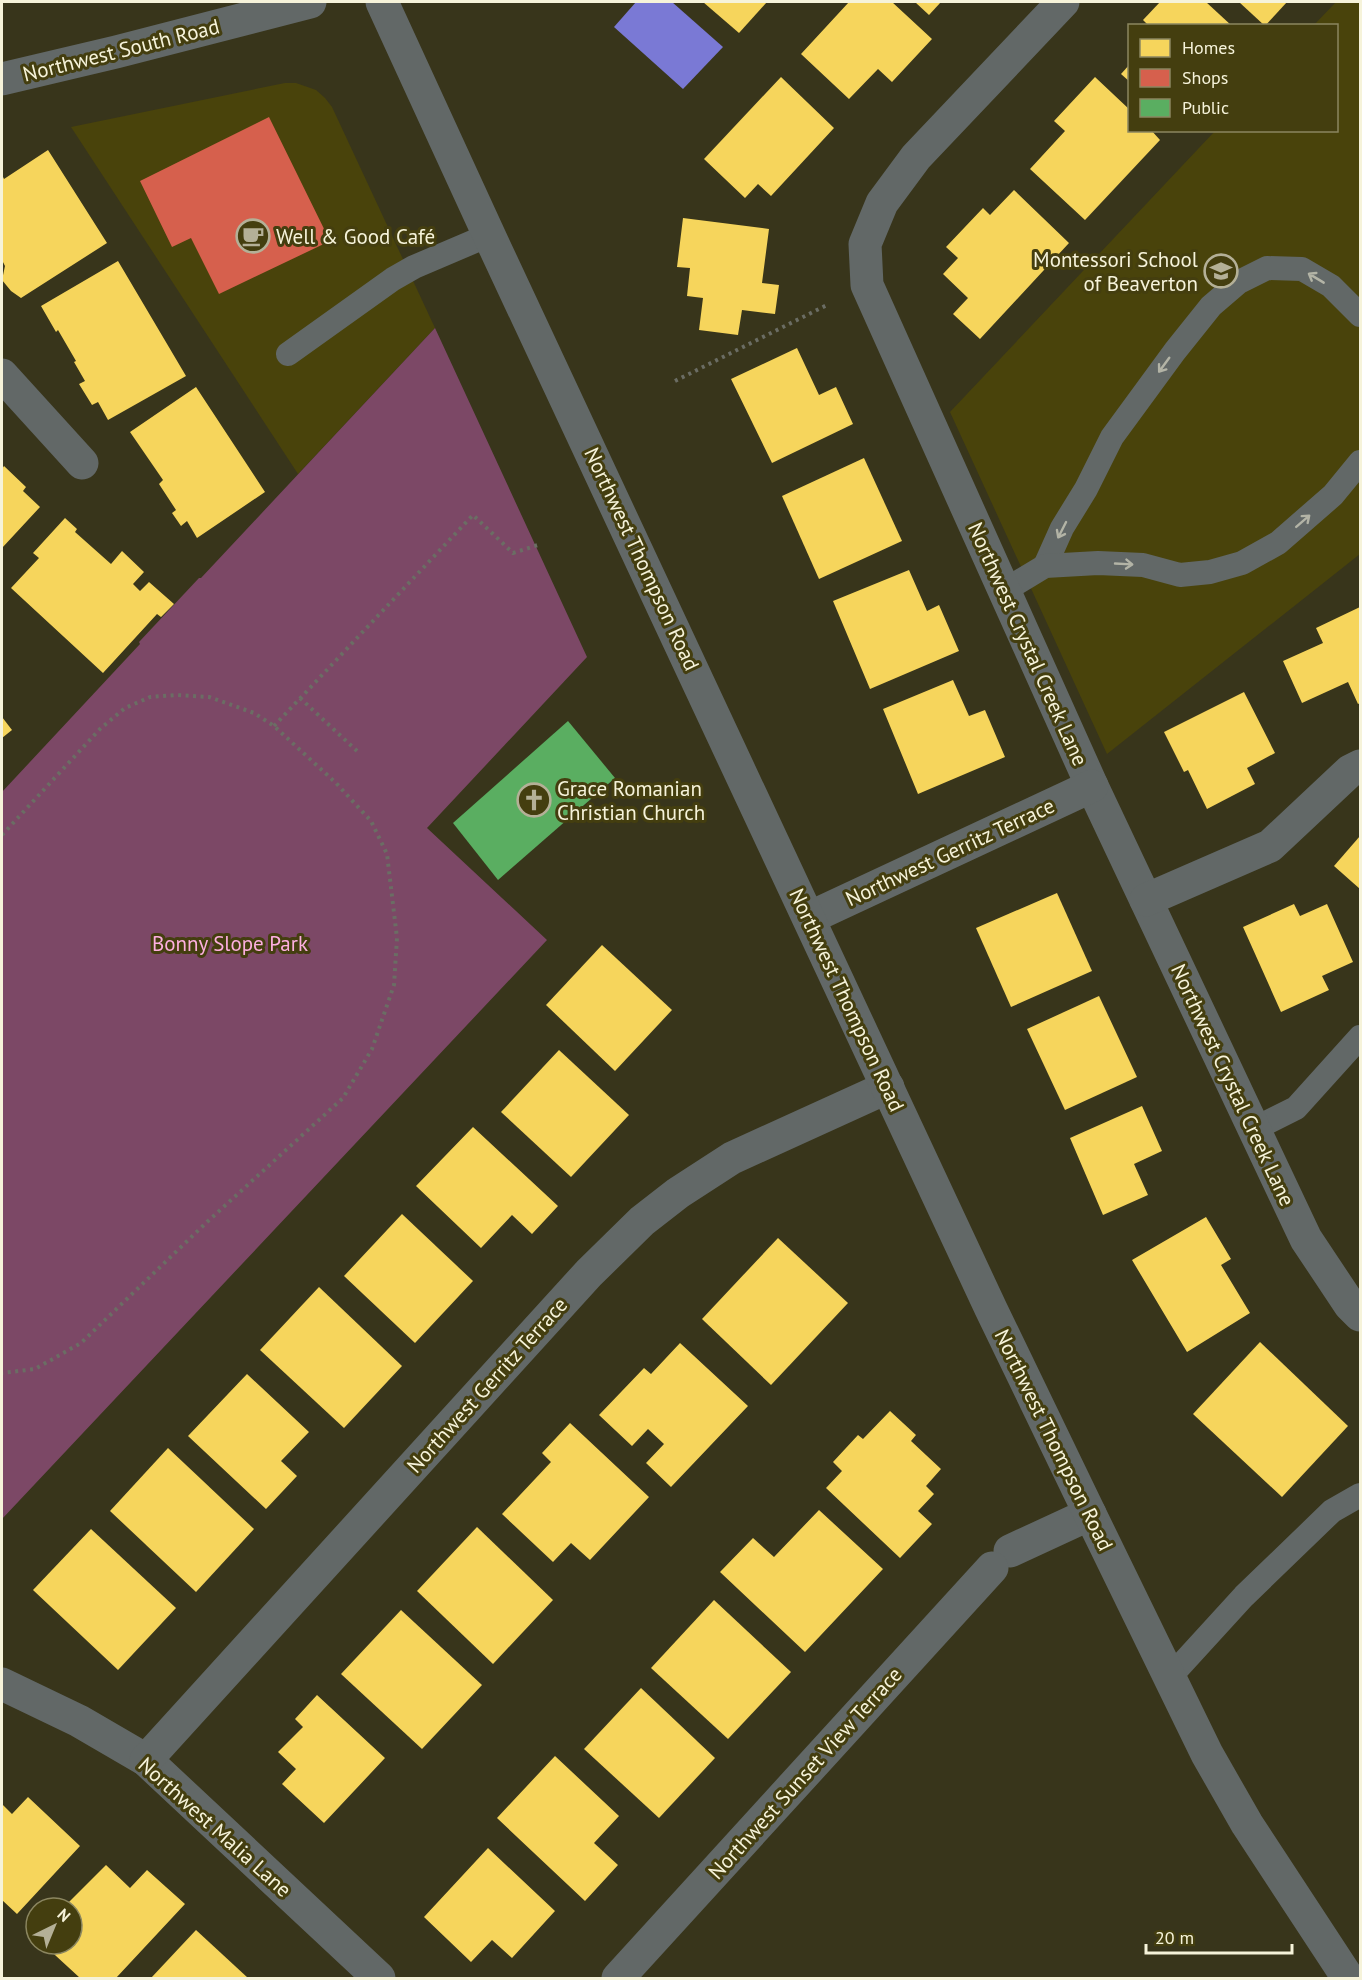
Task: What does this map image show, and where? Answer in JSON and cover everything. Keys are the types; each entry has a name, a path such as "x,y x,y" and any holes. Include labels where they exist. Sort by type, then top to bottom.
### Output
{"street":[{"name":"Northwest South Road","path":"2,79 310,2"},
{"name":"Northwest Thompson Road","path":"382,2 991,1309 1207,1754 1247,1824 1348,1978"},
{"name":"Northwest Crystal Creek Lane","path":"1063,2 916,158 882,203 865,244 867,285 1092,786 1306,1239 1350,1305 1360,1315"},
{"path":"2,375 82,464"},
{"path":"1146,900 1270,846 1350,771 1360,766"},
{"name":"Northwest Gerritz Terrace","path":"808,918 1092,786"},
{"name":"Northwest Gerritz Terrace","path":"146,1760 589,1273 642,1221 678,1193 732,1158 888,1087"},
{"name":"Northwest Sunset View Terrace","path":"618,1978 1001,1559 1090,1514"},
{"name":"Northwest Malia Lane","path":"2,1684 79,1720 146,1760 379,1978"}],"lane":[{"path":"288,354 393,279 414,267 489,235"},
{"path":"1045,566 1062,528 1086,489 1112,437 1211,306 1239,282 1267,268 1302,269 1331,286 1360,315"},
{"path":"1005,590 1045,566 1098,563 1143,566 1180,575 1210,572 1242,563 1278,543 1333,495 1360,462"},
{"path":"1254,1129 1296,1108 1360,1037"},
{"path":"1170,1677 1244,1596 1332,1511 1360,1495"}],"path":[{"path":"675,381 867,285"},
{"path":"274,726 473,515 513,553 541,544"},
{"path":"2,836 100,729 125,708 150,697 176,695 209,697 254,713 274,726 336,783 371,821 387,854 398,938 394,985 372,1049 343,1098 207,1222 81,1343 35,1369 2,1373"},
{"path":"300,698 357,751"}],"shaded area":[{"path":"636,2 672,2 723,47 683,89 614,27"},
{"name":"Montessori School of Beaverton","path":"1336,2 1360,2 1360,554 1107,754 950,412 1214,132 1338,132 1338,24 1315,24"},
{"path":"285,83 296,83 316,90 332,107 435,328 298,474 71,127"}],"green space":[{"name":"Bonny Slope Park","path":"435,328 587,657 427,828 547,940 2,1519 2,792 140,644 139,642"}],"building: Homes":[{"path":"703,2 767,2 739,33"},
{"path":"849,2 892,2 932,39 892,82 878,69 849,99 801,54"},
{"path":"915,2 941,2 929,15"},
{"path":"1160,2 1206,2 1230,24 1147,24 1143,20"},
{"path":"1239,2 1287,2 1267,24 1263,24"},
{"path":"1128,66 1128,80 1121,74"},
{"path":"781,77 834,128 771,196 758,184 745,198 704,159"},
{"path":"1095,77 1128,108 1128,132 1153,132 1160,140 1085,220 1030,169 1065,131 1054,121"},
{"path":"48,150 107,243 21,298 2,280 5,266 2,260 2,175 4,179"},
{"path":"1014,190 1069,243 980,339 953,314 968,298 943,274 958,258 946,247 983,208 990,215"},
{"path":"683,218 769,229 762,283 779,285 775,314 742,310 738,335 699,330 703,298 687,296 690,268 677,267"},
{"path":"118,261 186,376 108,420 98,402 92,405 79,384 85,381 74,362 76,361 41,306"},
{"path":"797,348 819,395 836,387 853,424 772,463 731,379"},
{"path":"196,387 265,492 197,538 187,521 181,526 172,513 176,510 159,484 163,480 130,432"},
{"path":"864,458 902,541 819,579 782,496"},
{"path":"4,466 26,487 23,491 40,507 2,548 2,469"},
{"path":"65,518 77,529 75,532 111,564 122,551 144,572 133,584 140,591 149,582 174,604 161,617 157,614 103,673 11,588 39,558 33,553"},
{"path":"909,570 927,611 939,605 959,651 870,689 833,601"},
{"path":"1360,607 1360,703 1358,704 1348,682 1302,703 1283,661 1323,643 1316,628"},
{"path":"953,680 969,716 985,710 1005,757 918,794 883,709"},
{"path":"1244,692 1275,753 1247,768 1255,784 1207,809 1188,770 1184,772 1164,732"},
{"path":"2,717 12,730 2,738"},
{"path":"1360,836 1360,889 1334,866"},
{"path":"1057,893 1092,971 1011,1007 976,928"},
{"path":"1294,904 1300,916 1327,904 1353,962 1322,976 1329,990 1281,1012 1243,927"},
{"path":"602,945 672,1010 615,1071 546,1005"},
{"path":"1099,996 1137,1077 1065,1110 1027,1029"},
{"path":"559,1050 629,1115 571,1177 501,1112"},
{"path":"1142,1106 1162,1151 1134,1164 1148,1195 1103,1215 1070,1138"},
{"path":"473,1127 558,1206 532,1234 512,1215 481,1248 416,1186"},
{"path":"402,1214 473,1281 415,1343 344,1276"},
{"path":"1206,1217 1231,1259 1221,1265 1250,1313 1187,1352 1132,1260"},
{"path":"778,1238 848,1303 771,1385 702,1319"},
{"path":"319,1287 402,1366 344,1428 260,1350"},
{"path":"1260,1342 1348,1426 1282,1497 1193,1414"},
{"path":"680,1343 748,1406 671,1487 646,1463 664,1444 648,1429 632,1446 599,1415 644,1368 651,1374"},
{"path":"247,1374 309,1432 281,1461 297,1476 266,1509 188,1436"},
{"path":"890,1411 916,1435 911,1441 941,1469 926,1486 934,1494 918,1511 932,1524 900,1558 826,1488 842,1471 833,1462 858,1435 863,1439"},
{"path":"570,1423 649,1497 590,1560 571,1543 553,1562 502,1514 551,1462 542,1453"},
{"path":"168,1448 254,1529 196,1592 110,1511"},
{"path":"819,1510 883,1569 805,1652 720,1572 753,1538 774,1557"},
{"path":"477,1527 553,1600 493,1664 417,1591"},
{"path":"91,1529 176,1608 118,1670 33,1590"},
{"path":"714,1600 791,1672 728,1739 651,1668"},
{"path":"401,1610 482,1685 422,1749 341,1674"},
{"path":"641,1688 715,1758 659,1818 584,1749"},
{"path":"317,1695 385,1758 324,1823 282,1784 296,1769 278,1752 303,1727 295,1719"},
{"path":"555,1756 619,1816 594,1843 618,1865 585,1901 497,1818"},
{"path":"28,1797 80,1846 34,1896 24,1896 24,1906 17,1914 2,1900 2,1804 12,1814"},
{"path":"488,1848 555,1911 512,1958 492,1940 471,1962 424,1917"},
{"path":"106,1865 130,1888 147,1870 185,1904 116,1978 80,1978 56,1956 84,1956 84,1896 75,1896"},
{"path":"196,1930 248,1978 151,1978"}],"building: Shops":[{"path":"269,117 330,241 219,294 191,238 172,247 140,181"}],"building: Public":[{"name":"Grace Romanian Christian Church","path":"568,721 615,778 498,880 453,823"}],"place":[{"name":"Well & Good Café","path":"253,236"},
{"name":"Montessori School of Beaverton","path":"1221,271"},
{"name":"Grace Romanian Christian Church","path":"534,800"}]}
